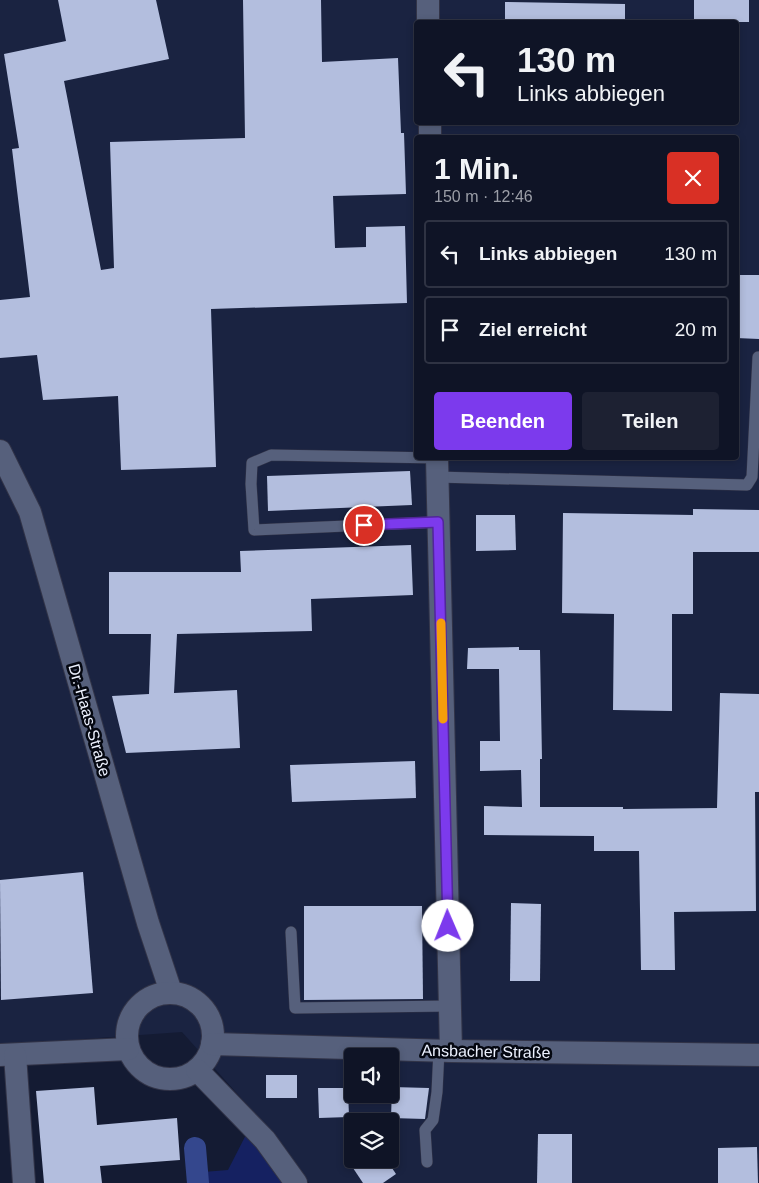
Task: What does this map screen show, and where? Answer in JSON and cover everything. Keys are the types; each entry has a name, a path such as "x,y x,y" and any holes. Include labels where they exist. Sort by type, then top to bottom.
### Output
{"street":[{"path":"428,0 428,20"},
{"name":"Dr.-Haas-Straße","path":"0,451 30,512 148,923 171,992"},
{"path":"437,464 450,1006 445,1051"},
{"path":"171,992 183,995 194,1000 204,1009 212,1026 212,1044 207,1058 197,1070 184,1077 171,1079 157,1077 144,1071 134,1062 128,1049 126,1036 128,1022 135,1010 145,1000 157,994 171,992"},
{"name":"Ansbacher Straße","path":"212,1044 445,1051 759,1055"},
{"path":"24,1183 7,1055 128,1049"},
{"path":"197,1070 265,1140 296,1183"}],"lane":[{"path":"438,522 254,530 251,484 252,463 271,455 747,485 752,477 758,357"},
{"path":"291,932 295,1008 450,1006"},
{"path":"427,1162 425,1130 434,1120 445,1051"}],"shaded area":[{"path":"0,0 759,0 759,1183 309,1183 283,1145 182,1032 0,1045"},
{"path":"251,1125 298,1183 203,1183 203,1172 228,1170"}],"building":[{"path":"58,0 156,0 169,59 64,81 101,270 114,268 110,142 245,138 243,0 321,0 322,62 398,58 401,133 404,133 406,194 333,196 335,248 366,247 366,227 405,226 407,303 211,309 216,467 121,470 118,396 43,400 37,355 0,358 0,300 30,297 12,149 19,148 4,54 66,41"},
{"path":"694,0 749,0 749,22 739,22 739,20 694,20"},
{"path":"505,2 625,4 625,20 505,20"},
{"path":"739,275 759,275 759,339 739,338"},
{"path":"410,471 412,505 268,511 267,476"},
{"path":"693,509 759,510 759,552 693,552 693,614 672,614 672,711 613,710 614,614 562,613 563,513 693,515"},
{"path":"476,515 515,515 516,550 476,551"},
{"path":"411,545 413,595 311,599 312,631 177,634 174,693 237,690 240,748 126,753 112,696 149,694 151,634 109,634 109,572 241,572 240,551"},
{"path":"519,647 519,650 540,650 542,759 540,759 540,807 623,807 623,809 717,808 720,693 759,694 759,792 755,792 756,911 674,912 675,970 641,970 639,851 594,851 594,836 484,835 484,806 522,807 521,770 480,771 480,741 500,741 499,669 467,669 468,648"},
{"path":"415,761 416,798 292,802 290,765"},
{"path":"83,872 93,993 1,1000 0,880"},
{"path":"511,903 541,904 540,981 510,981"},
{"path":"304,906 422,906 423,999 304,1000"},
{"path":"266,1075 297,1075 297,1098 266,1098"},
{"path":"94,1087 97,1125 177,1118 180,1160 100,1166 102,1183 44,1183 36,1091"},
{"path":"399,1087 429,1088 425,1119 399,1118 399,1113 391,1113 391,1103 399,1103"},
{"path":"318,1088 344,1088 344,1103 349,1103 349,1113 344,1113 344,1117 319,1118"},
{"path":"538,1134 572,1134 572,1183 537,1183"},
{"path":"757,1147 758,1183 718,1183 718,1148"},
{"path":"353,1168 392,1168 396,1174 383,1183 363,1183"}],"waterway":[{"path":"195,1148 198,1183"}],"slow traffic":[{"path":"441,623 443,719"}],"route":[{"path":"364,525 438,522 448,926"}]}
